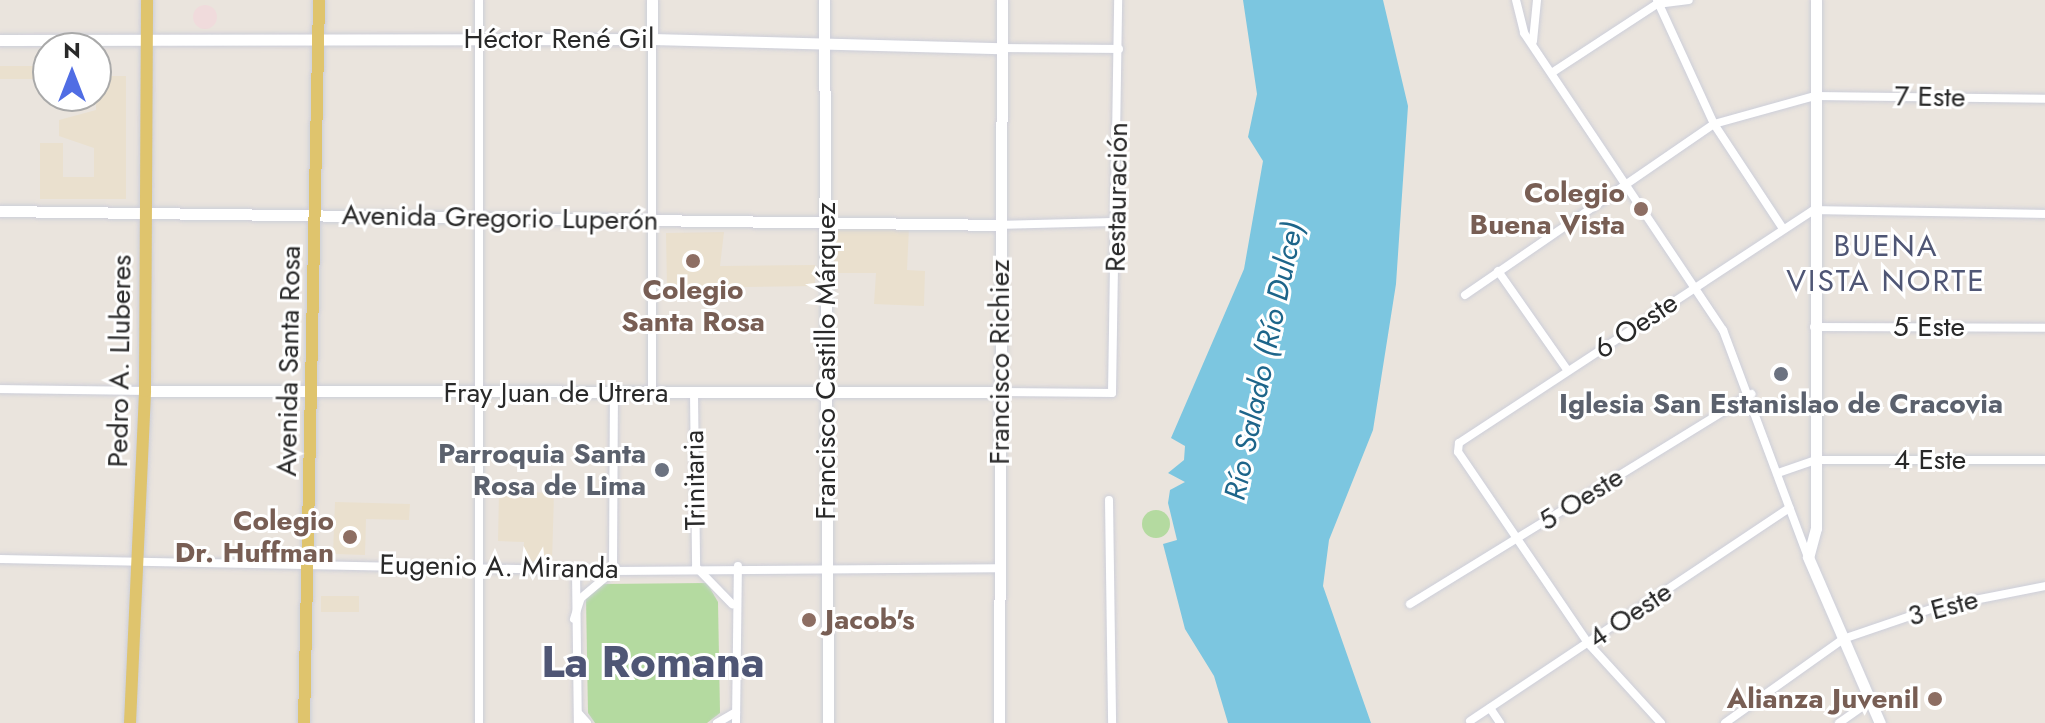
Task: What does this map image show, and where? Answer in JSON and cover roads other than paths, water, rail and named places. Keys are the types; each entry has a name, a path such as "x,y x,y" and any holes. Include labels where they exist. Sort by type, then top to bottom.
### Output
{"main road":[{"name":"Pedro A. Lluberes","path":"130,723 145,391 147,0"},
{"name":"Avenida Santa Rosa","path":"304,723 306,564 315,392 319,0"},
{"path":"652,0 652,39"},
{"name":"Francisco Castillo Márquez","path":"824,0 828,723"},
{"name":"Francisco Richiez","path":"999,723 1003,392 1000,225 1002,0"},
{"path":"1816,0 1815,460 1808,557 1880,723"},
{"name":"Héctor René Gil","path":"0,40 652,39 1001,48"},
{"name":"Avenida Gregorio Luperón","path":"0,211 1000,225"},
{"name":"Fray Juan de Utrera","path":"145,391 614,395 1003,392"}],"street":[{"path":"479,0 479,723"},
{"name":"Restauración","path":"1112,393 1118,222 1118,0"},
{"path":"1516,0 1533,41 1625,186 1694,287 1752,394 1808,557"},
{"path":"1533,41 1537,0"},
{"path":"1553,72 1657,2 1689,0"},
{"path":"1657,2 1714,124 1782,227"},
{"path":"652,39 652,394"},
{"name":"Héctor René Gil","path":"1001,48 1119,49"},
{"name":"7 Este","path":"1465,295 1714,124 1815,96 2045,99"},
{"path":"1814,210 2045,214"},
{"name":"6 Oeste","path":"1521,536 1458,452 1459,443 1782,227 1814,210"},
{"path":"1000,225 1118,222"},
{"path":"1498,271 1568,371"},
{"name":"5 Este","path":"1814,327 2045,328"},
{"name":"Fray Juan de Utrera","path":"0,389 145,391"},
{"name":"Fray Juan de Utrera","path":"1003,392 1112,393"},
{"name":"Trinitaria","path":"694,394 696,567"},
{"name":"5 Oeste","path":"1410,604 1752,394"},
{"path":"574,619 581,598 613,571 614,395"},
{"name":"4 Este","path":"1778,473 1815,460 2045,460"},
{"path":"1109,500 1112,723"},
{"name":"4 Oeste","path":"1470,721 1789,508"},
{"path":"1521,536 1588,643 1661,723"},
{"name":"Eugenio A. Miranda","path":"0,559 139,559 613,571 738,566 999,568"},
{"path":"736,723 732,604 738,566"},
{"path":"696,567 732,604"},
{"path":"576,570 574,619 578,718 587,723"},
{"name":"3 Este","path":"1725,723 1843,639 1934,608 2045,586"},
{"path":"1839,723 1871,701"},
{"path":"1490,708 1500,723"},
{"path":"717,723 736,712"}],"water":[{"name":"Río Salado (Río Dulce)","path":"1243,0 1383,0 1408,106 1396,284 1373,430 1329,540 1323,586 1371,723 1228,723 1214,676 1185,629 1163,544 1177,540 1168,503 1170,490 1185,482 1168,473 1184,460 1185,446 1171,438 1244,269 1263,161 1248,137 1257,94"}],"place":[{"name":"Colegio Buena Vista","path":"1641,209"},
{"name":"Colegio Santa Rosa","path":"693,261"},
{"name":"Iglesia San Estanislao de Cracovia","path":"1781,374"},
{"name":"Parroquia Santa Rosa de Lima","path":"662,470"},
{"name":"Colegio Dr. Huffman","path":"350,537"},
{"name":"Jacob's","path":"809,620"},
{"name":"Alianza Juvenil","path":"1935,699"}],"district":[{"name":"BUENA VISTA NORTE","path":"1886,263"},
{"name":"La Romana","path":"653,662"}]}
